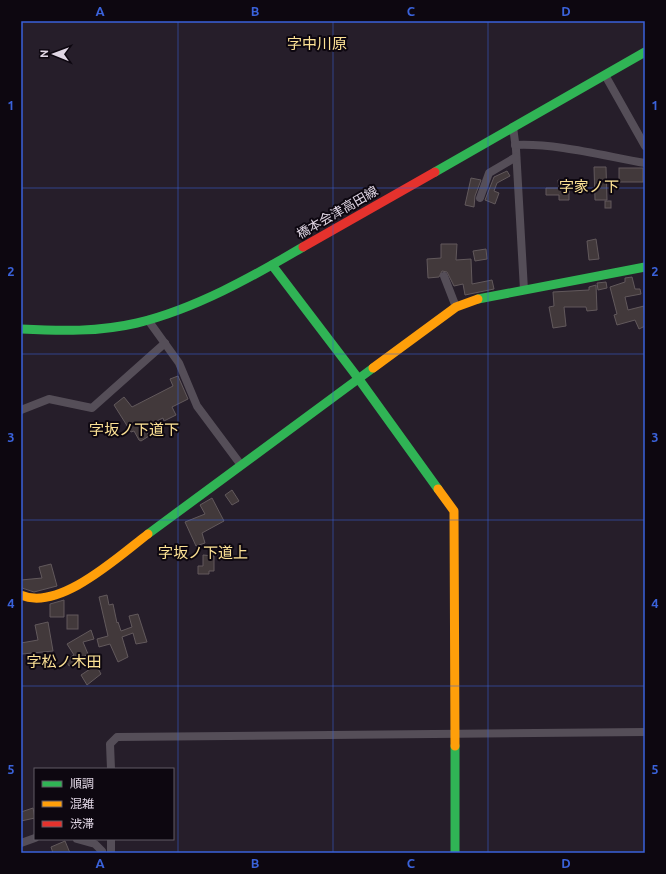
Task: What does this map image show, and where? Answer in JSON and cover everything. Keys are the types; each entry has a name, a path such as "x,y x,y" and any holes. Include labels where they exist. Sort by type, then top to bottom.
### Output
{"street":[{"name":"橋本会津高田線","path":"21,329 68,332 106,328 148,320 248,279 645,52"},
{"path":"605,75 645,146"},
{"path":"512,127 516,157 524,290"},
{"path":"515,145 530,144 552,147 645,163"},
{"path":"480,198 489,173 516,157"},
{"path":"272,265 358,378 454,511 455,853"},
{"path":"22,597 45,597 58,595 69,590 456,307 474,300 645,267"},
{"path":"444,276 456,307"},
{"path":"148,320 179,363 197,406 241,465"},
{"path":"21,410 49,399 92,408 165,343"},
{"path":"110,768 110,744 117,736 212,737 645,732"},
{"path":"21,843 34,838"},
{"path":"81,840 95,844 99,852 111,852 111,840"}],"building":[{"path":"594,167 606,167 607,200 595,200"},
{"path":"619,168 643,168 643,182 619,182"},
{"path":"507,171 510,176 497,183 494,191 499,193 495,204 485,200 494,177"},
{"path":"471,178 481,180 475,196 474,207 465,205"},
{"path":"558,180 569,180 569,200 559,200 559,195 546,195 546,188 559,188"},
{"path":"605,201 611,201 611,208 605,208"},
{"path":"596,239 599,259 589,260 587,241"},
{"path":"441,244 457,244 456,260 471,259 472,284 492,280 494,289 465,295 463,284 454,286 447,272 442,271 439,277 428,278 427,259 441,258"},
{"path":"486,249 487,259 475,261 473,251"},
{"path":"632,277 635,289 640,289 641,294 625,297 628,310 644,306 645,326 639,329 635,320 617,325 614,315 617,314 610,287 625,282 625,278"},
{"path":"606,282 607,288 598,290 597,283"},
{"path":"596,285 597,310 587,311 586,307 564,307 566,326 553,328 549,307 554,306 553,292 589,290 589,287"},
{"path":"178,376 188,399 172,407 176,415 164,421 163,418 144,427 149,436 141,441 139,440 134,431 131,432 114,405 124,397 132,407 173,386 170,379"},
{"path":"232,490 239,501 232,505 225,495"},
{"path":"212,498 224,521 202,533 205,543 196,546 185,522 205,514 200,505"},
{"path":"203,555 214,556 214,571 209,571 209,574 198,574 198,566 203,566"},
{"path":"51,564 57,586 34,592 22,588 21,580 42,578 39,567"},
{"path":"107,595 109,605 113,604 117,623 118,622 121,631 132,627 129,616 138,614 147,642 136,644 133,633 122,637 128,657 118,662 110,644 99,647 97,639 108,636 99,597"},
{"path":"64,600 64,617 50,617 50,604"},
{"path":"67,615 78,615 78,629 67,629"},
{"path":"48,622 53,651 22,654 21,643 38,640 35,625"},
{"path":"91,630 94,639 83,642 88,654 69,666 66,660 74,655 67,644"},
{"path":"96,665 101,674 87,685 81,675"},
{"path":"33,808 34,818 21,821 21,812"},
{"path":"65,841 70,853 53,853 51,847"}],"traffic: fast":[{"path":"435,172 645,52"},
{"path":"21,329 65,330 108,328 137,323 159,317 202,301 223,291 264,270 303,247"},
{"path":"272,265 358,378 438,489"},
{"path":"478,299 645,267"},
{"path":"148,534 373,368"},
{"path":"455,746 455,853"}],"traffic: slow":[{"path":"373,368 456,307 478,299"},
{"path":"438,489 454,511 455,746"},
{"path":"21,595 36,598 53,596 70,589 88,579 148,534"}],"traffic: jam":[{"path":"303,247 435,172"}],"district":[{"name":"字中川原","path":"317,44"},
{"name":"字家ノ下","path":"589,187"},
{"name":"字坂ノ下道下","path":"134,430"},
{"name":"字坂ノ下道上","path":"203,553"},
{"name":"字松ノ木田","path":"64,662"}]}
